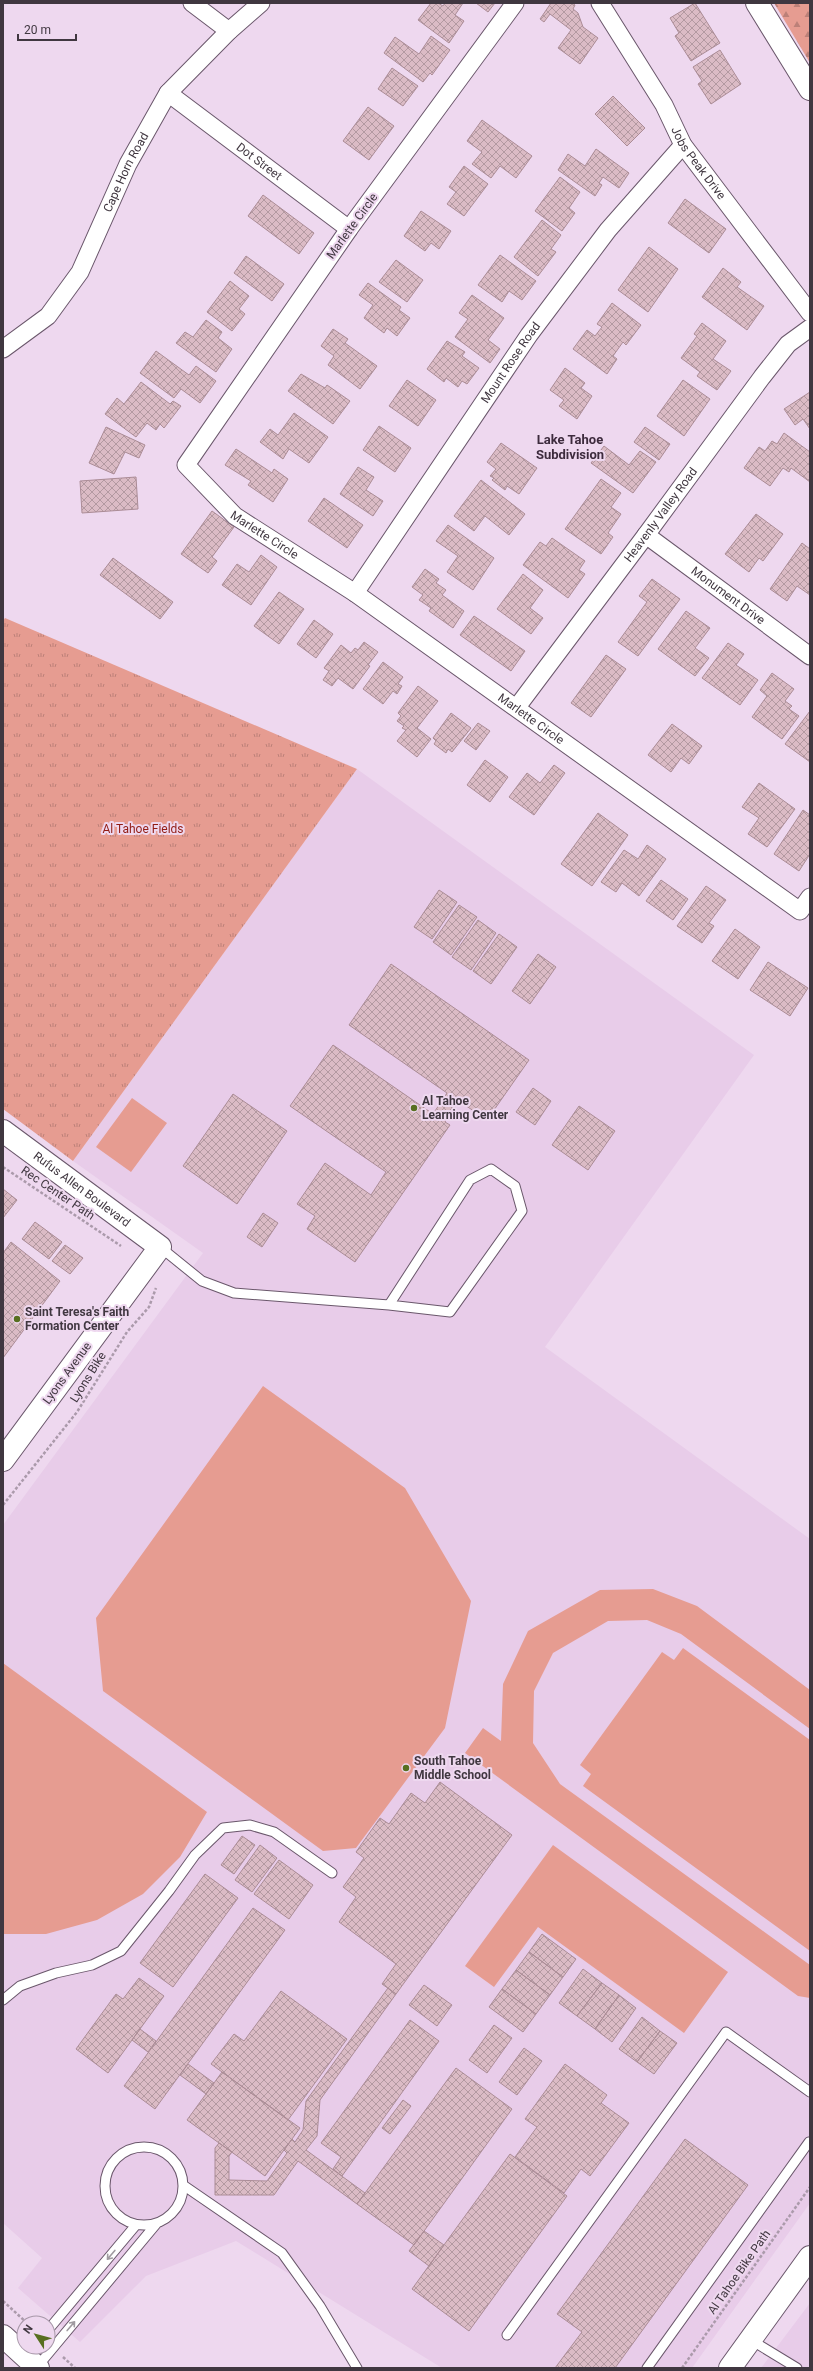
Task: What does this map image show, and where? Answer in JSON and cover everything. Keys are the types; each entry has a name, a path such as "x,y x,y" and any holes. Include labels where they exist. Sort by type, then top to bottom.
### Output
{"main road":[{"path":"757,3 810,89"},
{"name":"Rufus Allen Boulevard","path":"3,1131 160,1247"},
{"name":"Lyons Avenue","path":"3,1460 160,1247"},
{"path":"730,2368 810,2257"},
{"path":"3,2336 34,2360"}],"street":[{"path":"192,3 229,31"},
{"name":"Cape Horn Road","path":"3,349 48,316 80,272 128,164 168,93 229,31 261,3"},
{"name":"Marlette Circle","path":"515,3 349,230 186,465 235,516 355,593 517,707 800,911 810,897"},
{"name":"Jobs Peak Drive","path":"600,3 664,105 683,145 810,313"},
{"name":"Dot Street","path":"168,93 349,230"},
{"name":"Mount Rose Road","path":"355,593 529,335 608,230 683,145"},
{"name":"Heavenly Valley Road","path":"517,707 762,377 788,344 810,328"},
{"name":"Monument Drive","path":"646,535 810,656"}],"lane":[{"path":"160,1247 202,1281 234,1293 389,1305 450,1312 522,1211 515,1186 491,1169 470,1180 389,1305"},
{"path":"3,2000 20,1986 56,1973 92,1965 121,1951 165,1897 195,1855 223,1828 250,1825 274,1832 332,1873"},
{"path":"507,2335 726,2032 810,2092"},
{"path":"647,2368 810,2141"},
{"path":"138,2146 151,2146 163,2151 178,2165 183,2185 181,2198 176,2209 166,2219 157,2223 136,2225 123,2220 113,2211 104,2187 106,2173 117,2156 138,2146"},
{"path":"183,2185 282,2253 320,2306 356,2368"},
{"path":"34,2360 157,2223"},
{"path":"56,2320 136,2225"},
{"path":"751,2340 797,2368"}],"path":[{"name":"Rec Center Path","path":"3,1167 123,1247"},
{"name":"Lyons Bike","path":"3,1506 77,1412 127,1332 149,1307 157,1285"},
{"name":"Al Tahoe Bike Path","path":"682,2368 810,2187"},
{"path":"3,2301 18,2315"}],"shaded area":[{"name":"South Tahoe Middle School","path":"357,769 754,1055 545,1347 810,1539 810,2203 692,2368 442,2368 236,2241 146,2276 80,2342 56,2321 56,2315 49,2315 18,2288 42,2258 3,2223 3,1525 203,1253 73,1161"},
{"path":"810,2303 810,2368 761,2368"}],"green space":[{"path":"774,3 810,3 810,63"},
{"name":"Al Tahoe Fields","path":"5,618 357,769 73,1161 3,1109 3,621"},
{"path":"132,1098 167,1123 131,1172 96,1147"},
{"path":"263,1386 405,1488 471,1601 445,1728 356,1848 323,1851 103,1691 96,1618"},
{"path":"653,1589 697,1606 810,1690 810,1729 681,1634 647,1620 608,1621 553,1653 534,1691 533,1743 560,1784 810,1965 810,1998 798,1996 465,1753 483,1728 501,1741 503,1684 528,1631 600,1590"},
{"path":"683,1648 810,1740 810,1951 583,1786 591,1774 580,1765 662,1652 674,1660"},
{"path":"3,1663 207,1812 180,1857 143,1894 97,1920 46,1934 3,1934"},
{"path":"553,1845 728,1972 684,2033 538,1927 494,1987 465,1966"}],"building":[{"path":"431,3 438,3 443,6 445,3 463,3 455,15 464,21 449,43 418,20"},
{"path":"476,3 495,3 488,12"},
{"path":"551,3 572,3 575,5 573,9 578,13 583,27 598,38 580,64 558,48 571,30 550,14 544,22 540,19"},
{"path":"695,3 720,43 691,61 675,36 679,33 670,18"},
{"path":"431,36 450,50 432,75 430,73 423,82 384,53 395,37 419,54"},
{"path":"720,50 741,84 711,104 698,84 702,81 693,67"},
{"path":"392,68 418,86 403,106 378,89"},
{"path":"613,96 645,128 627,146 595,114"},
{"path":"368,107 394,126 369,160 343,141"},
{"path":"482,120 532,156 516,178 500,166 491,178 472,164 482,152 467,141"},
{"path":"596,149 629,173 619,188 603,177 599,183 602,185 595,196 558,170 568,154 585,166"},
{"path":"464,166 488,184 464,216 447,204 456,192 449,187"},
{"path":"560,177 580,192 569,208 575,213 562,231 535,211"},
{"path":"263,195 314,233 299,254 248,216"},
{"path":"685,199 726,229 709,253 668,223"},
{"path":"421,211 451,231 439,249 431,243 425,251 404,236"},
{"path":"542,220 561,235 551,249 556,252 538,276 514,257"},
{"path":"649,247 678,269 648,312 618,290"},
{"path":"500,255 536,281 522,300 509,291 502,302 478,285"},
{"path":"246,256 284,284 272,301 234,273"},
{"path":"396,260 423,280 407,302 379,282"},
{"path":"723,268 741,282 737,287 764,306 747,330 702,297"},
{"path":"230,281 249,296 239,309 245,314 232,331 207,312"},
{"path":"368,283 401,307 399,310 410,318 397,336 387,328 384,333 364,318 373,305 359,295"},
{"path":"472,295 504,318 488,340 500,349 490,363 455,337 468,319 459,313"},
{"path":"612,303 641,325 626,345 623,342 613,356 617,359 607,374 573,349 587,330 595,336 602,327 597,324"},
{"path":"206,320 222,332 218,338 232,349 216,372 176,343 185,332 193,337"},
{"path":"702,323 726,341 713,359 731,371 717,390 697,376 700,372 681,358 697,336 694,334"},
{"path":"333,329 348,339 345,343 377,366 360,389 328,365 334,356 321,346"},
{"path":"447,341 465,352 462,356 479,368 467,384 462,381 458,387 446,378 444,382 427,369"},
{"path":"156,351 189,375 196,366 216,381 200,403 181,389 174,398 140,373"},
{"path":"565,368 585,383 581,388 592,396 577,419 559,406 564,400 550,390"},
{"path":"301,374 325,388 327,385 350,401 333,424 288,391"},
{"path":"407,380 436,400 418,426 389,406"},
{"path":"683,380 710,399 684,436 657,416"},
{"path":"141,382 170,404 173,401 181,406 164,428 160,424 156,430 147,423 136,437 105,414 117,398 124,404"},
{"path":"810,392 810,429 803,419 795,425 784,409"},
{"path":"294,413 328,437 309,463 289,449 283,459 260,442 270,429 278,435"},
{"path":"379,426 411,448 395,472 363,450"},
{"path":"106,427 145,445 139,458 125,452 114,474 89,463"},
{"path":"645,427 670,444 659,460 634,442"},
{"path":"784,433 810,452 810,482 791,468 789,472 783,468 770,486 744,468 759,447 765,451 772,441 777,444"},
{"path":"501,443 537,468 519,494 507,486 505,490 492,480 494,478 490,476 496,469 487,462"},
{"path":"604,446 629,465 640,451 656,462 633,493 591,463"},
{"path":"236,449 272,473 274,469 288,479 273,502 248,485 251,481 225,465"},
{"path":"358,467 374,477 366,490 383,501 373,516 340,494"},
{"path":"136,477 138,509 82,513 80,481"},
{"path":"601,479 621,493 611,507 621,514 608,533 613,537 601,554 565,529"},
{"path":"481,480 525,514 509,535 485,516 474,531 454,516"},
{"path":"324,498 363,525 347,548 308,521"},
{"path":"212,511 234,527 212,557 217,561 208,573 181,554"},
{"path":"756,514 783,534 763,561 759,558 749,572 725,554"},
{"path":"448,525 494,558 473,590 447,572 458,556 436,541"},
{"path":"552,538 585,561 579,570 585,574 568,598 523,565 540,542 546,546"},
{"path":"802,543 810,549 810,595 797,586 787,601 770,589"},
{"path":"261,555 277,567 251,605 222,585 237,564 249,572"},
{"path":"113,558 173,602 160,619 100,575"},
{"path":"425,569 439,579 436,583 446,590 442,595 464,611 453,628 429,611 431,608 419,600 423,595 412,587"},
{"path":"523,574 543,590 530,608 543,618 531,634 497,609"},
{"path":"652,579 680,599 638,656 618,642 647,602 639,596"},
{"path":"279,592 304,609 279,644 254,626"},
{"path":"686,611 710,628 695,648 709,658 695,676 658,649"},
{"path":"474,616 525,651 511,671 460,635"},
{"path":"314,620 333,634 316,658 297,644"},
{"path":"364,642 378,652 368,665 370,666 353,689 338,678 332,686 323,680 329,671 324,668 341,645 351,653 355,648 358,650"},
{"path":"728,643 744,654 736,665 758,680 740,705 702,678"},
{"path":"606,655 626,669 591,717 571,703"},
{"path":"383,662 403,677 398,684 402,686 397,694 393,691 383,704 363,689"},
{"path":"772,673 794,689 785,701 792,706 789,709 799,716 782,739 752,717 767,696 760,690"},
{"path":"418,686 438,701 417,728 431,739 417,757 397,741 406,730 402,728 404,726 397,721 401,716 398,713"},
{"path":"810,711 810,762 785,744"},
{"path":"451,713 471,728 452,752 448,749 446,753 434,744 436,741 433,738"},
{"path":"478,723 490,731 476,750 464,741"},
{"path":"672,724 702,746 689,764 681,758 671,772 648,755"},
{"path":"485,760 508,777 490,802 467,785"},
{"path":"554,765 565,773 534,815 509,797 527,773 540,783"},
{"path":"759,783 795,809 767,847 748,834 759,818 742,807"},
{"path":"803,810 810,815 810,854 799,871 774,854"},
{"path":"598,813 628,835 592,886 561,864"},
{"path":"647,845 666,859 639,896 622,883 616,892 601,882 624,850 638,859"},
{"path":"661,880 688,899 673,920 646,901"},
{"path":"706,886 726,900 709,923 714,926 702,943 677,926"},
{"path":"439,890 457,902 432,939 414,927"},
{"path":"459,905 477,917 451,955 433,942"},
{"path":"478,920 496,933 471,970 452,957"},
{"path":"735,929 760,947 738,979 712,961"},
{"path":"499,934 517,947 491,984 473,971"},
{"path":"538,954 556,967 530,1004 512,991"},
{"path":"768,962 808,988 790,1016 750,990"},
{"path":"391,964 529,1060 487,1120 459,1101 445,1122 450,1125 355,1262 307,1229 315,1216 297,1204 325,1163 371,1195 386,1172 290,1106 333,1045 433,1114 447,1093 349,1025"},
{"path":"533,1088 551,1101 535,1125 516,1112"},
{"path":"233,1094 287,1131 237,1204 183,1166"},
{"path":"579,1106 615,1131 588,1170 552,1145"},
{"path":"3,1189 17,1200 3,1218"},
{"path":"263,1213 278,1223 262,1247 247,1237"},
{"path":"35,1222 62,1242 49,1259 22,1239"},
{"name":"Saint Teresa's Faith Formation Center","path":"11,1242 60,1281 3,1358 3,1253"},
{"path":"65,1245 83,1258 70,1274 52,1261"},
{"path":"440,1782 512,1835 396,1994 382,1984 396,1964 339,1922 356,1897 343,1887 364,1858 356,1852 380,1818 389,1824 411,1793 425,1803"},
{"path":"242,1836 255,1845 234,1874 221,1865"},
{"path":"260,1845 277,1858 252,1892 235,1880"},
{"path":"279,1860 313,1885 289,1919 254,1894"},
{"path":"205,1874 238,1898 173,1987 140,1963"},
{"path":"253,1908 285,1930 155,2109 124,2086"},
{"path":"542,1934 576,1959 563,1977 529,1952"},
{"path":"529,1952 563,1977 550,1995 516,1970"},
{"path":"583,1969 602,1983 577,2016 559,2003"},
{"path":"516,1970 550,1995 536,2014 502,1989"},
{"path":"139,1978 164,1996 108,2073 76,2049 116,1994 123,1999"},
{"path":"602,1983 619,1995 595,2029 577,2016"},
{"path":"424,1985 452,2005 437,2026 409,2005"},
{"path":"388,1988 396,1994 320,2100 317,2136 306,2150 365,2193 357,2204 298,2161 274,2195 215,2195 215,2148 219,2143 232,2152 229,2156 229,2180 267,2181 287,2153 284,2150 292,2139 295,2142 303,2130 306,2101"},
{"path":"502,1989 536,2014 523,2032 489,2007"},
{"path":"281,1991 347,2039 288,2120 211,2064 234,2034 244,2041"},
{"path":"619,1995 636,2008 612,2042 595,2029"},
{"path":"642,2017 660,2031 637,2062 619,2049"},
{"path":"410,2020 439,2041 342,2176 333,2169 341,2157 321,2143"},
{"path":"494,2025 512,2038 487,2073 469,2060"},
{"path":"140,2029 156,2041 148,2052 132,2040"},
{"path":"660,2031 677,2043 654,2074 637,2062"},
{"path":"524,2048 542,2061 517,2095 499,2082"},
{"path":"188,2064 214,2083 206,2094 180,2075"},
{"path":"565,2064 607,2095 601,2103 629,2123 590,2176 581,2169 564,2193 515,2157 537,2127 525,2119"},
{"path":"456,2068 512,2109 414,2245 357,2204"},
{"path":"222,2072 300,2128 265,2176 187,2120"},
{"path":"403,2100 411,2106 390,2134 382,2128"},
{"path":"685,2139 748,2185 615,2368 555,2368 582,2332 557,2314"},
{"path":"510,2154 567,2196 469,2331 412,2289"},
{"path":"424,2231 444,2245 429,2266 409,2251"}],"place":[{"name":"Al Tahoe Learning Center","path":"414,1108"},
{"name":"Saint Teresa's Faith Formation Center","path":"17,1319"},
{"name":"South Tahoe Middle School","path":"406,1768"}],"district":[{"name":"Lake Tahoe Subdivision","path":"570,446"}]}
